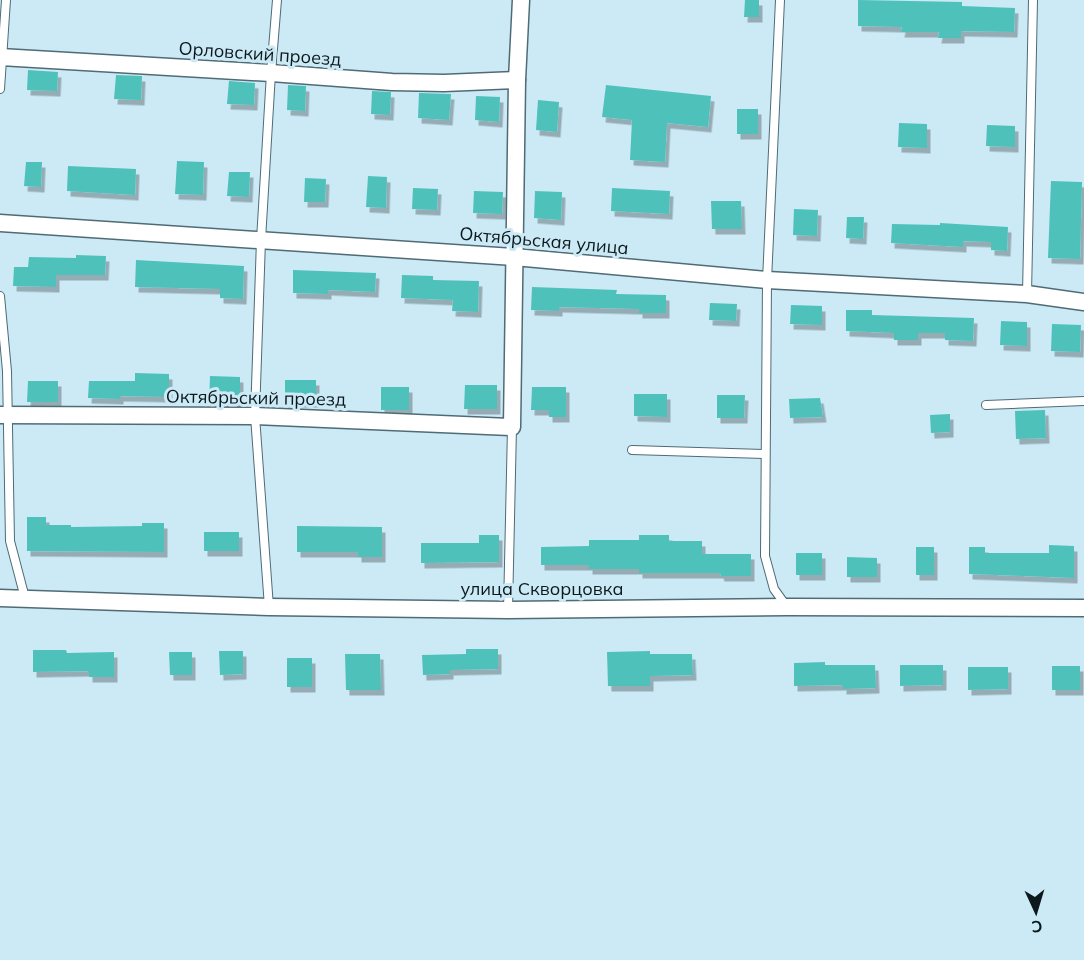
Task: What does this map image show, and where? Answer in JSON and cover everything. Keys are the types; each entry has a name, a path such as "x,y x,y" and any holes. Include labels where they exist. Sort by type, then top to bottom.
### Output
{"street":[{"path":"512,427 517,80 521,0"},
{"name":"Орловский проезд","path":"1,57 392,82 517,80"},
{"name":"Октябрьская улица","path":"0,223 514,257 766,280 1027,294 1084,302"},
{"name":"Октябрьский проезд","path":"4,415 255,416 512,427"},
{"name":"улица Скворцовка","path":"0,598 269,607 508,610 788,607 1084,608"}],"lane":[{"path":"0,89 6,0"},
{"path":"269,607 255,416 261,240 277,0"},
{"path":"780,0 766,280 765,556 774,589 788,607"},
{"path":"1027,294 1033,0"},
{"path":"0,296 7,371 4,415 10,541 25,598"},
{"path":"986,405 1084,401"},
{"path":"508,610 512,427"},
{"path":"632,450 765,454"}],"building":[{"path":"745,0 759,0 759,17 744,17"},
{"path":"858,0 962,2 962,6 1015,8 1014,32 961,31 961,38 938,38 939,32 901,32 902,27 858,26"},
{"path":"28,70 58,72 57,91 27,90"},
{"path":"116,75 142,76 141,100 114,99"},
{"path":"229,81 255,83 254,105 227,104"},
{"path":"288,85 306,86 305,111 287,110"},
{"path":"606,85 711,96 708,127 667,123 665,162 630,160 632,120 602,117"},
{"path":"372,91 391,92 390,115 371,114"},
{"path":"419,93 451,94 449,120 418,118"},
{"path":"476,96 500,97 499,122 475,120"},
{"path":"538,100 559,102 557,132 536,130"},
{"path":"737,109 758,109 758,134 737,134"},
{"path":"899,123 927,124 927,148 898,147"},
{"path":"987,125 1015,126 1015,147 986,146"},
{"path":"177,161 204,162 203,195 175,194"},
{"path":"26,162 42,162 41,187 24,186"},
{"path":"68,166 136,169 135,195 67,191"},
{"path":"229,172 250,172 249,197 227,196"},
{"path":"368,176 387,177 386,208 366,207"},
{"path":"305,178 326,179 325,202 304,202"},
{"path":"1051,181 1082,182 1080,259 1048,258"},
{"path":"413,188 438,189 437,210 412,209"},
{"path":"612,188 670,191 669,214 611,211"},
{"path":"474,191 503,192 502,214 473,213"},
{"path":"535,191 562,192 561,220 534,218"},
{"path":"711,201 741,201 742,229 712,229"},
{"path":"794,209 818,210 817,236 793,235"},
{"path":"847,217 864,217 863,239 846,238"},
{"path":"940,223 1008,227 1007,251 991,250 991,242 963,241 963,247 891,243 892,224 940,225"},
{"path":"76,255 106,256 105,275 56,275 56,287 13,286 14,267 28,267 29,257 76,258"},
{"path":"136,260 244,266 243,299 220,298 220,289 135,287"},
{"path":"293,270 376,273 375,292 328,290 328,294 293,293"},
{"path":"402,275 433,276 433,280 479,281 478,312 452,311 453,300 401,298"},
{"path":"532,287 617,290 616,294 666,295 666,313 639,313 639,309 559,307 559,311 531,310"},
{"path":"710,303 737,304 736,321 709,320"},
{"path":"791,305 822,306 822,325 790,324"},
{"path":"846,310 872,310 872,315 974,318 973,341 945,340 945,333 918,333 918,340 894,340 894,333 846,331"},
{"path":"1001,321 1027,322 1027,346 1000,345"},
{"path":"1052,324 1081,325 1080,352 1051,351"},
{"path":"135,373 169,374 169,397 88,398 89,381 135,381"},
{"path":"210,376 240,377 240,404 209,404"},
{"path":"285,380 316,380 316,402 285,402"},
{"path":"28,381 58,381 58,402 27,402"},
{"path":"465,385 497,385 497,409 464,409"},
{"path":"381,387 409,387 409,410 381,410"},
{"path":"532,387 566,387 566,417 549,417 549,410 531,410"},
{"path":"634,394 667,394 667,417 634,416"},
{"path":"717,395 745,395 744,418 717,418"},
{"path":"820,398 823,417 790,418 789,399"},
{"path":"1045,410 1046,438 1016,439 1015,411"},
{"path":"950,414 950,432 931,433 930,415"},
{"path":"27,517 46,517 46,525 71,525 71,527 142,526 142,523 164,523 164,552 27,551"},
{"path":"297,526 382,527 382,557 358,557 358,552 297,552"},
{"path":"204,532 239,532 239,551 204,551"},
{"path":"479,535 499,535 499,562 421,563 421,543 479,543"},
{"path":"639,535 669,535 669,541 702,541 702,554 751,554 751,576 721,576 720,573 639,573 639,569 589,569 589,565 541,565 541,547 589,546 589,540 639,540"},
{"path":"1049,545 1074,546 1074,578 969,574 969,547 985,547 985,553 1049,553"},
{"path":"916,547 934,547 934,575 916,575"},
{"path":"796,553 822,553 822,575 796,575"},
{"path":"847,557 877,558 877,577 847,577"},
{"path":"466,649 498,649 498,669 450,670 450,674 423,675 422,655 466,654"},
{"path":"33,650 66,650 67,653 114,652 114,677 89,677 89,671 33,672"},
{"path":"219,651 243,651 243,674 220,675"},
{"path":"650,651 650,654 692,654 693,675 650,676 650,686 608,686 607,652"},
{"path":"169,652 192,652 192,675 170,675"},
{"path":"345,654 380,654 381,690 346,690"},
{"path":"287,658 312,658 312,687 287,687"},
{"path":"825,662 825,665 875,665 876,688 843,689 843,685 794,686 794,663"},
{"path":"900,665 943,665 943,685 900,686"},
{"path":"1052,666 1080,666 1080,690 1052,690"},
{"path":"968,667 1008,667 1008,689 968,690"}]}
